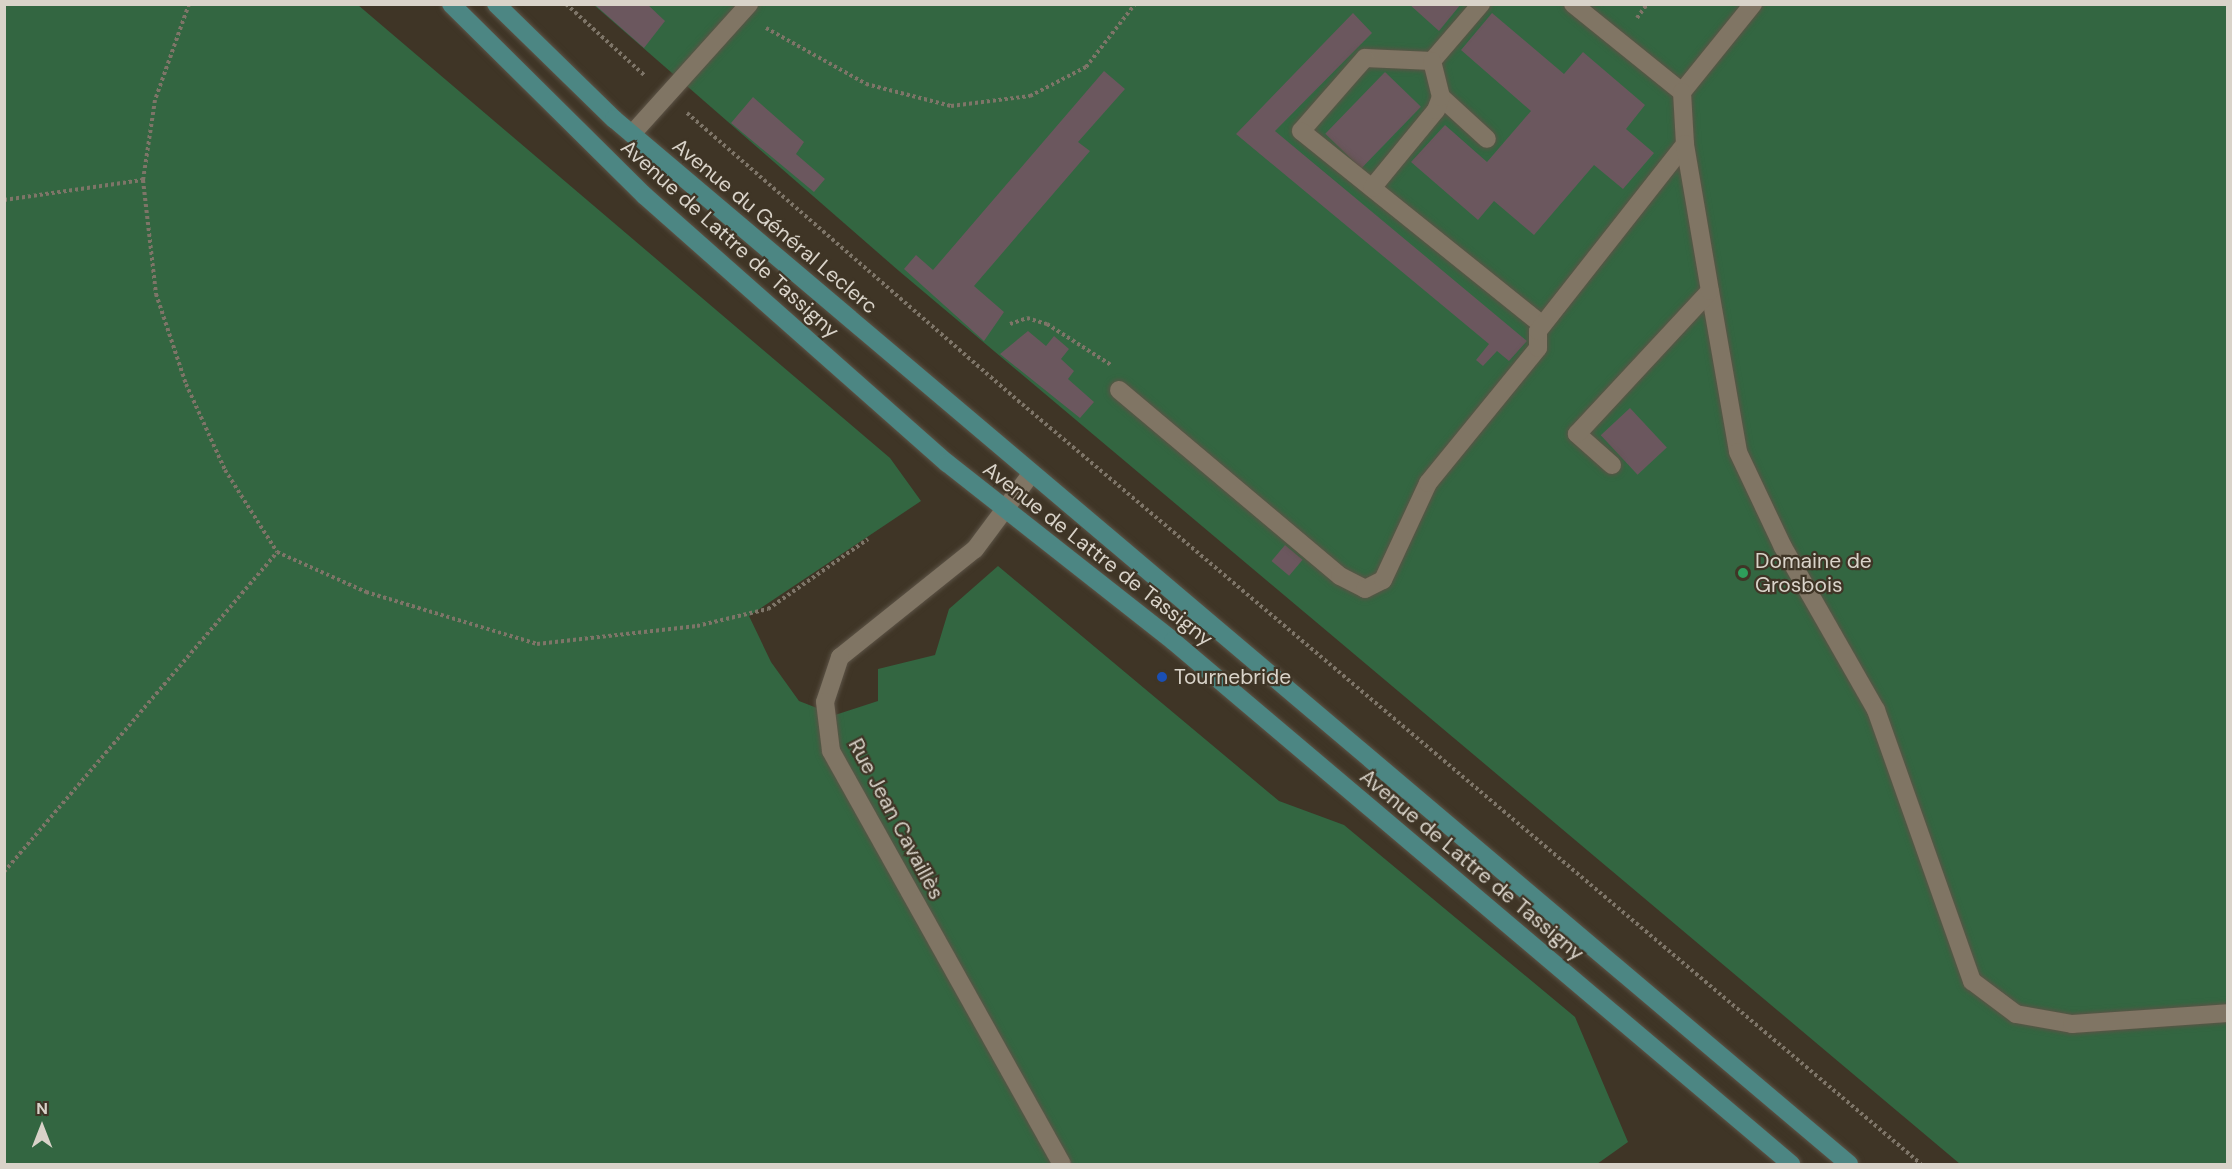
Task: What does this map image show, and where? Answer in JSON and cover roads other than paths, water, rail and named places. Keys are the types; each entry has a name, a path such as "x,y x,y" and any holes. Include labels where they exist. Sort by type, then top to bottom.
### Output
{"main road":[{"name":"Avenue de Lattre de Tassigny","path":"451,4 645,196 947,463 1009,508 1183,648 1791,1164"},
{"name":"Avenue du Général Leclerc","path":"496,4 632,134 1849,1164"}],"street":[{"path":"1432,61 1482,4"},
{"path":"1573,4 1682,92"},
{"path":"1753,4 1682,92 1685,144 1738,452 1783,547 1876,710 1972,981 2016,1014 2072,1024 2228,1013"},
{"path":"632,134 670,99 745,9"},
{"path":"1432,61 1365,58 1301,131 1542,326"},
{"path":"1432,61 1440,97 1487,139"},
{"path":"1372,188 1440,97"},
{"path":"1119,390 1340,576 1365,589 1383,580 1428,483 1538,348 1542,326 1685,144"},
{"path":"1612,465 1577,434 1710,291"},
{"name":"Rue Jean Cavaillès","path":"1031,474 1009,508 933,588 840,657 825,702 826,725 831,750 1062,1164"}],"place":[{"name":"Domaine de Grosbois","path":"1743,573"},
{"name":"Tournebride","path":"1162,677"}]}
